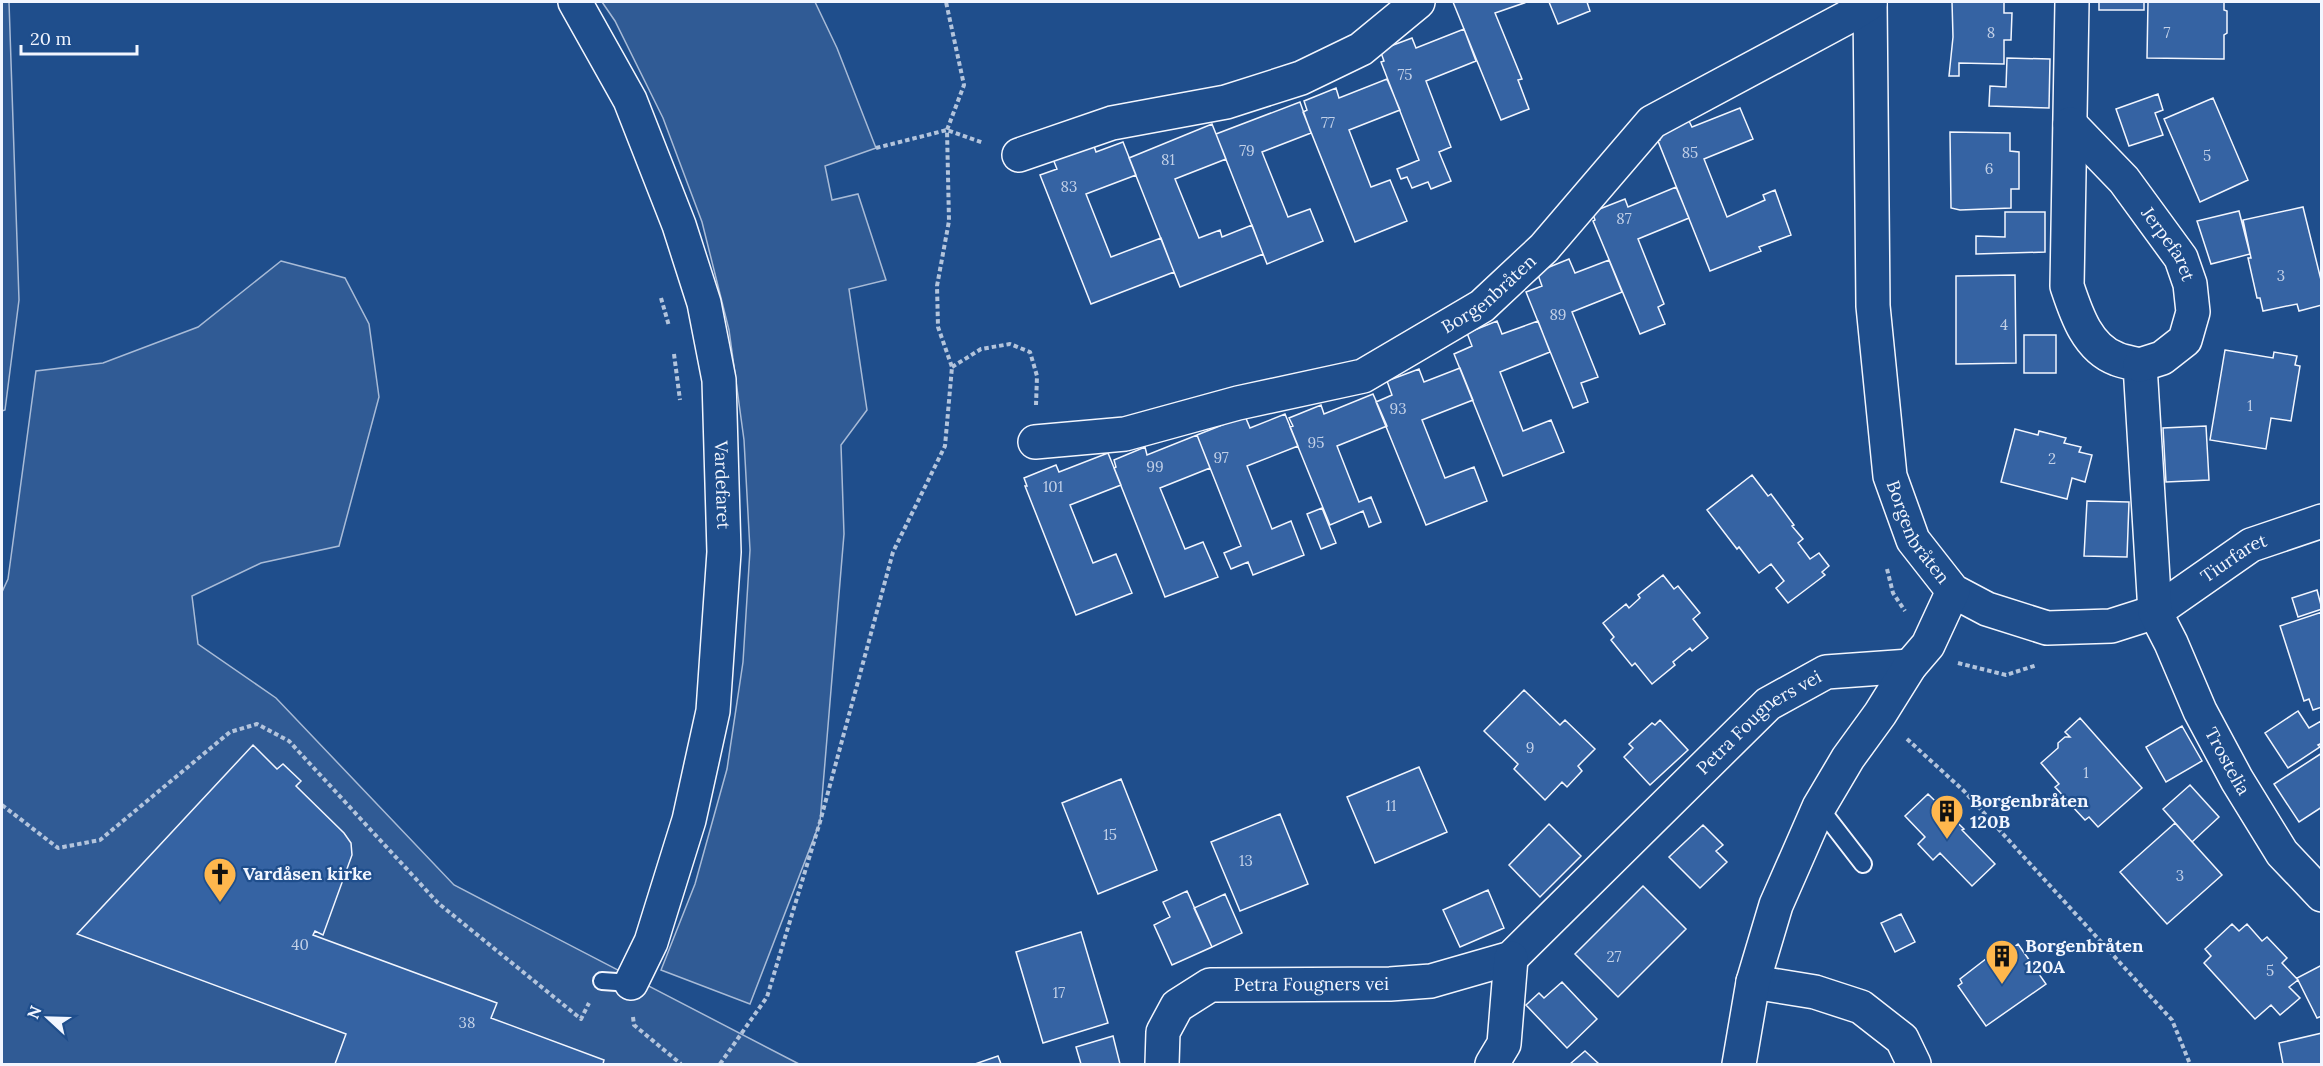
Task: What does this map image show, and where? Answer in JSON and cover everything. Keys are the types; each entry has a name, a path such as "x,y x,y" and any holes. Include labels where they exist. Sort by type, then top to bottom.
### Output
{"street":[{"name":"Vardefaret","path":"575,2 630,100 679,225 704,303 719,380 724,552 713,711 689,820 651,942 616,982"},
{"path":"1019,155 1112,123 1226,102 1301,78 1361,49 1418,2"},
{"name":"Borgenbråten","path":"1035,442 1125,434 1238,403 1363,376 1482,306 1544,248 1652,122 1827,28 1870,2"},
{"name":"Borgenbråten","path":"1870,2 1873,306 1890,476 1914,540 1953,591 1987,609 2047,627 2111,626 2155,612"},
{"path":"2072,2 2067,286 2075,310 2093,342 2115,358 2140,365 2155,612"},
{"name":"Jerpefaret","path":"2070,124 2130,189 2181,258 2190,284 2193,312 2185,340 2162,358 2140,365"},
{"name":"Tiurfaret","path":"2155,612 2251,544 2322,521"},
{"name":"Borgenbråten","path":"1910,666 1928,645 1953,591"},
{"name":"Trostelia","path":"2155,612 2200,711 2237,780 2282,853 2322,895"},
{"path":"1739,1065 1753,982 1776,905 1819,807 1848,758 1880,714 1910,666"},
{"name":"Petra Fougners vei","path":"1162,1065 1162,1032 1177,1006 1210,985 1390,984 1431,981 1511,958 1768,704 1826,672 1910,666"},
{"path":"1492,1065 1504,1044 1511,958"},
{"path":"1753,982 1815,992 1861,1007 1902,1039 1914,1065"}],"lane":[{"path":"1819,807 1863,864"}],"path":[{"path":"720,1065 767,998 820,822 893,552 945,446 952,367 938,327 937,286 949,221 947,130 964,85 946,2"},
{"path":"876,148 947,130"},
{"path":"660,295 671,337"},
{"path":"952,367 981,349 1010,344 1029,352 1037,376 1035,442"},
{"path":"673,349 681,408"},
{"path":"1880,714 1964,791 2128,969 2172,1020 2190,1065"},
{"path":"2,805 58,848 100,840 230,732 258,724 289,741 438,903 581,1019 616,982 634,1026 681,1065"}],"shaded area":[{"path":"2,2 9,2 19,300 5,410 2,411"},
{"path":"602,2 815,2 837,48 876,148 825,166 832,200 858,194 886,280 849,289 867,410 841,445 844,534 820,822 750,1004 661,970 695,884 727,769 743,662 750,550 744,440 729,330 702,222 663,118 615,21"},
{"path":"281,261 345,278 369,324 379,397 339,546 261,563 192,596 198,644 276,698 454,885 799,1064 2,1064 2,592 8,579 36,371 103,363 198,327"}],"building":[{"path":"1453,2 1527,2 1495,13 1522,79 1518,80 1529,109 1501,120"},
{"path":"1549,2 1587,2 1590,11 1558,24"},
{"path":"1952,2 2004,2 2004,13 2012,13 2011,40 2004,40 2004,64 1959,63 1959,76 1949,76 1953,37"},
{"path":"2099,2 2144,2 2144,10 2099,10"},
{"path":"2148,2 2224,2 2224,10 2227,11 2227,33 2224,35 2224,59 2147,58"},
{"path":"1464,29 1476,61 1426,81 1451,147 1439,152 1451,181 1431,189 1428,182 1412,188 1407,177 1401,179 1397,169 1419,160 1381,62 1384,61 1380,50 1412,38 1416,48"},
{"path":"2007,58 2050,59 2049,108 1989,106 1990,86 2006,87"},
{"path":"1387,79 1400,110 1349,130 1371,187 1390,180 1407,221 1355,242 1303,112 1307,110 1304,101 1336,88 1339,98"},
{"path":"2158,94 2163,110 2155,113 2163,135 2129,146 2116,109"},
{"path":"2213,98 2248,180 2200,202 2164,119"},
{"path":"1300,102 1311,133 1262,152 1288,217 1310,209 1323,241 1267,264 1216,134"},
{"path":"1740,108 1753,139 1704,159 1727,217 1765,200 1763,195 1775,190 1791,235 1759,247 1761,251 1710,271 1658,141 1660,140 1657,132 1688,119 1692,127"},
{"path":"1212,124 1226,159 1175,179 1199,238 1220,230 1222,237 1252,225 1263,254 1180,287 1129,158"},
{"path":"1950,132 2010,133 2010,151 2019,152 2019,189 2011,189 2011,208 1960,210 1951,208"},
{"path":"1092,140 1096,152 1123,142 1136,175 1086,194 1111,257 1161,238 1174,272 1091,304 1040,175 1057,169 1051,154"},
{"path":"1676,187 1689,218 1638,239 1664,304 1658,307 1665,324 1640,334 1593,221 1595,220 1592,212 1625,199 1628,207"},
{"path":"2303,207 2322,284 2322,305 2299,311 2297,304 2263,311 2260,298 2257,298 2248,258 2251,258 2243,220"},
{"path":"2239,211 2250,254 2211,264 2197,221"},
{"path":"2005,212 2045,212 2045,252 1976,254 1976,236 2005,237"},
{"path":"1569,259 1575,273 1609,260 1622,292 1572,312 1598,377 1581,383 1588,402 1573,408 1526,292 1542,286 1537,272"},
{"path":"2015,275 2016,363 1956,364 1956,276"},
{"path":"1497,321 1502,334 1538,321 1550,352 1500,372 1523,431 1551,420 1564,452 1503,476 1454,354 1472,346 1467,333"},
{"path":"2024,335 2056,335 2056,373 2024,373"},
{"path":"2225,350 2273,358 2274,352 2297,356 2295,365 2300,366 2291,421 2271,418 2266,449 2210,440"},
{"path":"1460,368 1473,400 1422,420 1445,478 1474,467 1487,501 1426,525 1376,402 1392,395 1387,381 1419,369 1424,382"},
{"path":"1373,394 1387,426 1337,446 1359,502 1371,497 1381,522 1369,527 1363,511 1330,525 1290,427 1293,426 1289,418 1321,405 1324,414"},
{"path":"1285,414 1298,446 1247,466 1272,529 1291,521 1304,555 1253,575 1248,562 1231,569 1224,553 1241,546 1197,435 1245,416 1250,428"},
{"path":"2206,426 2209,480 2166,482 2163,428"},
{"path":"2015,429 2038,435 2039,431 2066,438 2064,443 2081,447 2079,452 2092,455 2085,482 2072,478 2067,499 2001,482"},
{"path":"1197,435 1210,468 1160,488 1185,549 1203,542 1218,577 1165,597 1114,468 1116,467 1114,460 1145,447 1147,455"},
{"path":"1108,453 1121,485 1070,505 1093,563 1116,554 1132,593 1076,615 1025,486 1027,486 1024,478 1056,465 1059,472"},
{"path":"1752,475 1768,496 1771,494 1794,525 1792,526 1803,539 1798,543 1810,559 1819,553 1829,566 1822,572 1825,575 1788,603 1776,588 1784,581 1771,564 1759,573 1707,510"},
{"path":"2087,501 2129,502 2127,557 2084,556"},
{"path":"1322,508 1336,543 1321,549 1307,514"},
{"path":"1663,575 1674,589 1678,586 1700,613 1693,619 1708,638 1692,651 1690,648 1673,662 1675,665 1652,684 1635,663 1632,666 1611,640 1614,637 1603,623 1626,604 1629,608 1640,598 1638,595"},
{"path":"2317,590 2322,609 2298,617 2292,598"},
{"path":"2322,612 2322,707 2313,710 2309,699 2304,701 2280,626"},
{"path":"1524,690 1560,725 1565,720 1595,749 1578,766 1582,771 1567,787 1562,782 1545,800 1514,769 1518,764 1484,731"},
{"path":"2298,711 2309,728 2321,721 2322,743 2318,745 2320,747 2288,768 2265,733"},
{"path":"2080,718 2142,788 2098,827 2089,817 2085,820 2071,805 2075,801 2072,798 2068,801 2055,787 2059,784 2041,763 2058,748 2058,743 2065,737 2070,737 2065,732"},
{"path":"1660,720 1688,750 1650,785 1624,757 1633,748 1629,744 1652,723 1655,725"},
{"path":"2182,726 2202,761 2166,782 2146,747"},
{"name":"Vardåsen kirke","path":"253,745 277,769 283,764 301,781 296,786 344,833 351,843 352,855 323,935 315,931 313,935 497,1003 491,1018 604,1060 603,1064 335,1064 346,1034 77,934"},
{"path":"2322,753 2322,807 2299,822 2274,784"},
{"path":"1419,767 1447,832 1375,863 1347,797"},
{"path":"1121,779 1157,870 1098,894 1062,803"},
{"path":"2190,785 2219,817 2192,842 2163,809"},
{"name":"Borgenbråten 120B","path":"1928,794 1964,829 1962,830 1995,864 1972,886 1940,853 1933,860 1918,844 1925,837 1905,816"},
{"path":"1280,814 1308,884 1240,911 1211,842"},
{"path":"2175,823 2222,875 2167,924 2120,872"},
{"path":"1549,824 1581,856 1540,897 1509,865"},
{"path":"1703,825 1723,845 1716,851 1727,862 1700,888 1669,857"},
{"path":"1643,886 1686,929 1618,997 1575,954"},
{"path":"1488,890 1504,928 1460,947 1443,910"},
{"path":"1187,891 1212,947 1172,965 1154,925 1170,917 1163,902"},
{"path":"1225,894 1242,933 1212,947 1194,908"},
{"path":"1901,914 1915,942 1895,952 1881,923"},
{"path":"2232,924 2239,931 2247,924 2262,941 2267,937 2287,958 2282,963 2298,980 2289,987 2300,998 2280,1015 2271,1005 2255,1019 2204,963 2211,956 2205,949"},
{"path":"1081,932 1108,1023 1043,1043 1016,952"},
{"name":"Borgenbråten 120A","path":"2018,944 2046,984 1986,1026 1958,986 1962,983 1960,979 2000,948 2004,954"},
{"path":"2322,965 2322,1016 2317,1018 2297,978"},
{"path":"1562,982 1597,1019 1567,1048 1526,1005 1539,993 1544,998"},
{"path":"2322,1033 2322,1064 2283,1064 2279,1043"},
{"path":"1113,1036 1120,1064 1081,1064 1076,1047"},
{"path":"1585,1051 1599,1064 1570,1064"},
{"path":"998,1056 1001,1064 975,1064"}],"place":[{"name":"Borgenbråten 120B","path":"1947,840"},
{"name":"Vardåsen kirke","path":"220,903"},
{"name":"Borgenbråten 120A","path":"2002,985"}]}
